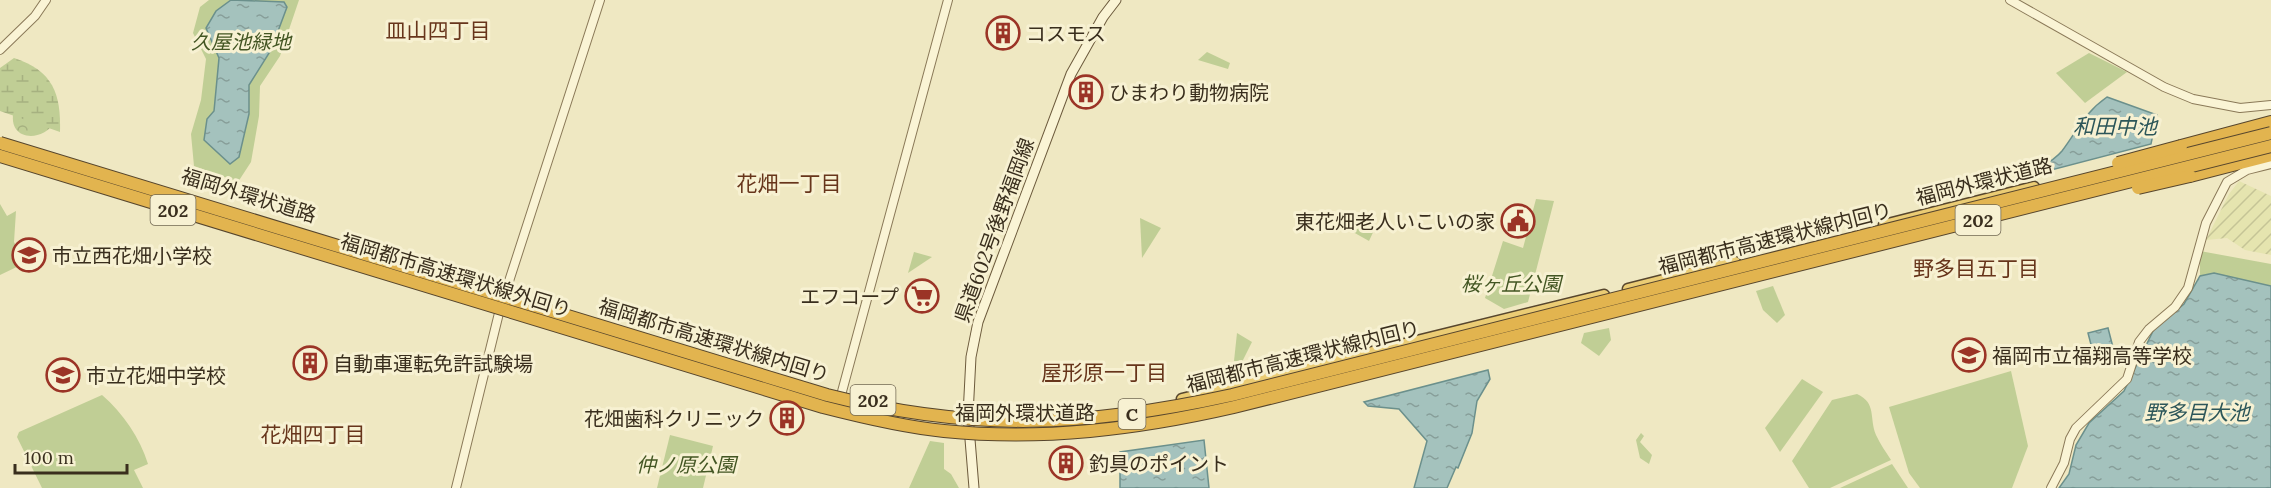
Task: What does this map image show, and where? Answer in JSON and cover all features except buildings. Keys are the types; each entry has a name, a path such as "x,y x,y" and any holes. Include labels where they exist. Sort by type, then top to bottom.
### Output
{"highway":[{"path":"1974,208 2088,172 2271,122"},
{"name":"福岡外環状道路","path":"0,138 842,393 889,404 968,415 1057,417 1179,400 2180,151 2271,131"},
{"name":"福岡都市高速環状線内回り","path":"0,143 827,395 909,414 982,421 1060,421 1163,410 1363,363 2271,131"},
{"name":"福岡外環状道路","path":"0,157 837,410 894,422 970,432 1069,433 1159,422 2271,146"},
{"name":"福岡都市高速環状線外回り","path":"0,157 823,407 906,426 981,434 1061,434 1164,423 2271,146"},
{"path":"1877,244 1958,230 2271,155"}],"main road":[{"name":"県道602号後野福岡線","path":"974,488 968,415 971,357 983,305 1071,74 1103,17 1116,0"}],"street":[{"path":"0,50 35,16 46,0"},
{"path":"456,488 500,309 600,0"},
{"path":"837,410 948,0"},
{"path":"2010,0 2164,87 2193,99 2240,108 2271,105"},
{"path":"2051,488 2064,463 2070,439 2076,428 2127,379 2139,342 2149,329 2175,307 2188,288 2206,223 2227,182 2247,170 2271,164"},
{"path":"127,195 133,178"},
{"path":"337,260 343,242"}],"green space":[{"name":"久屋池緑地","path":"209,0 299,0 280,56 260,86 259,116 251,162 238,182 194,166 191,134 201,100 206,59 193,33 200,7"},
{"path":"1207,52 1230,63 1228,69 1198,60"},
{"path":"2089,53 2127,72 2085,103 2056,73"},
{"path":"14,58 38,70 52,85 59,106 60,132 0,111 0,68"},
{"path":"14,110 55,122 42,134 26,136 15,128"},
{"path":"2239,181 2271,196 2271,255 2245,250 2227,238 2206,240 2229,194"},
{"name":"桜ヶ丘公園","path":"1536,199 1554,201 1528,302 1504,309 1485,298 1503,241 1523,248"},
{"path":"0,204 7,216 16,211 14,242 25,263 0,275"},
{"path":"1140,218 1161,228 1142,258"},
{"path":"1360,218 1376,226 1369,241 1353,232"},
{"path":"2200,251 2271,264 2271,289 2200,276"},
{"path":"914,252 932,257 908,273"},
{"path":"1773,286 1785,315 1777,323 1763,310 1756,291"},
{"path":"1609,328 1611,340 1599,356 1581,343 1584,333"},
{"path":"1237,333 1252,342 1242,362 1234,361"},
{"path":"2011,371 2028,446 2012,488 1920,488 1909,473 1889,407"},
{"path":"1802,379 1823,392 1780,452 1765,428"},
{"path":"1857,394 1870,406 1876,435 1891,460 1830,488 1809,488 1792,461 1832,400"},
{"path":"102,395 124,418 140,445 148,464 134,470 143,488 42,488 17,437 19,432"},
{"path":"1641,433 1644,436 1640,442 1652,455 1649,464 1640,458 1636,440"},
{"name":"仲ノ原公園","path":"670,435 713,446 703,488 657,488"},
{"path":"930,441 944,443 944,469 951,474 959,488 909,488"},
{"path":"1892,464 1908,488 1840,488"}],"water":[{"path":"231,0 284,2 287,7 271,50 249,85 249,114 239,157 230,164 204,140 207,119 214,111 219,58 206,28 216,11"},
{"name":"和田中池","path":"2107,97 2157,115 2151,144 2028,176 2059,155 2087,116"},
{"name":"野多目大池","path":"2214,273 2271,286 2271,488 2059,488 2069,474 2076,445 2089,423 2124,391 2154,329 2184,304 2200,276"},
{"path":"2108,328 2115,355 2095,360 2088,333"},
{"path":"1488,370 1490,379 1477,401 1472,433 1447,488 1414,488 1427,441 1399,409 1368,406 1364,402"},
{"path":"1204,440 1209,488 1120,488 1120,452"}],"place":[{"name":"コスモス","path":"1003,33"},
{"name":"ひまわり動物病院","path":"1086,92"},
{"name":"東花畑老人いこいの家","path":"1518,221"},
{"name":"市立西花畑小学校","path":"29,255"},
{"name":"エフコープ","path":"922,296"},
{"name":"福岡市立福翔高等学校","path":"1969,355"},
{"name":"自動車運転免許試験場","path":"310,363"},
{"name":"市立花畑中学校","path":"63,375"},
{"name":"花畑歯科クリニック","path":"787,418"},
{"name":"釣具のポイント","path":"1066,463"}],"district":[{"name":"皿山四丁目","path":"438,30"},
{"name":"花畑一丁目","path":"789,183"},
{"name":"野多目五丁目","path":"1976,268"},
{"name":"屋形原一丁目","path":"1104,372"},
{"name":"花畑四丁目","path":"313,434"}]}
